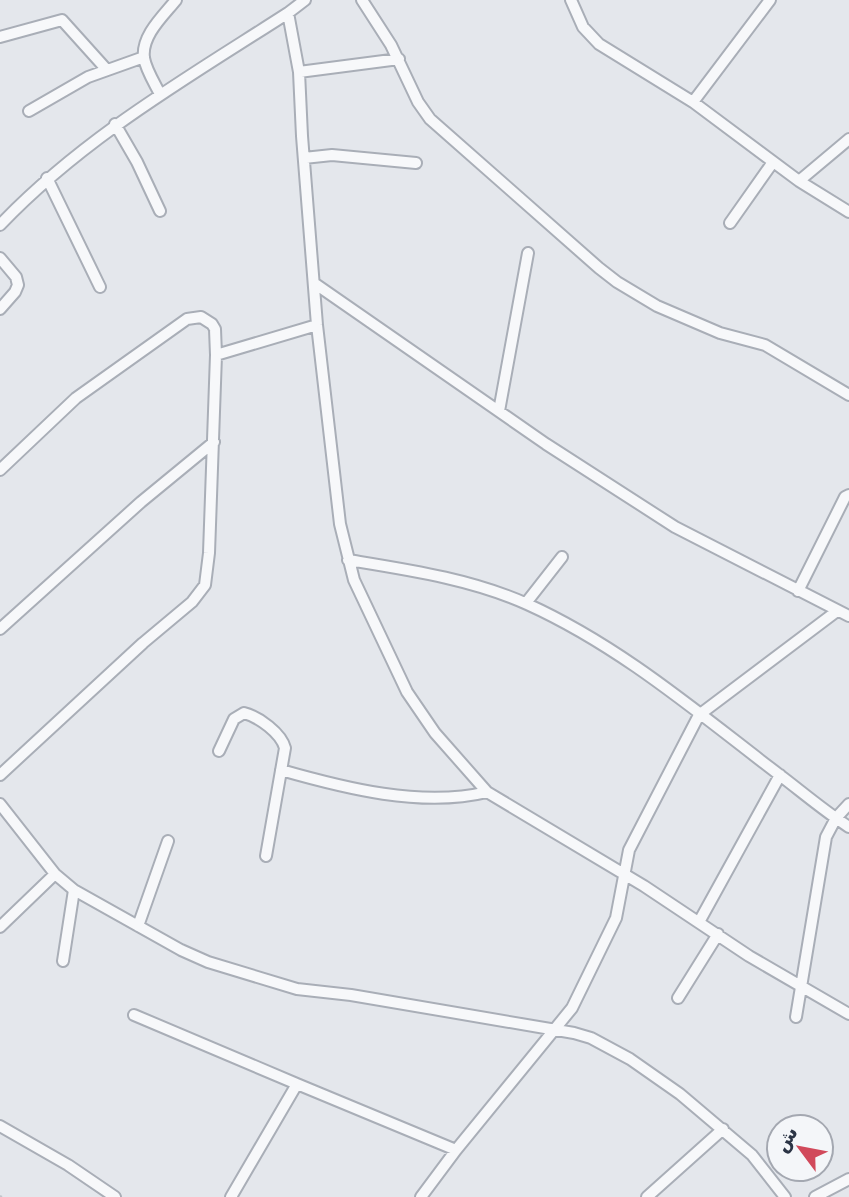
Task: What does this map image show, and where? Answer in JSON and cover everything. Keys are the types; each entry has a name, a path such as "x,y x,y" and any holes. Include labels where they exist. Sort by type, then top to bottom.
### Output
{"street":[{"path":"160,94 144,57 153,29 176,0"},
{"path":"0,225 47,178 115,124 305,0"},
{"path":"362,0 399,59 418,102 430,118 617,282 657,306 701,325 765,345 849,395"},
{"path":"571,0 583,27 599,44 693,102 799,181 849,212"},
{"path":"693,102 770,0"},
{"path":"288,13 299,72 317,325 336,501 354,580 407,692 435,733 487,792 623,874 749,956 849,1014"},
{"path":"0,37 62,20 107,71"},
{"path":"29,111 69,87 144,57"},
{"path":"299,72 399,59"},
{"path":"115,124 160,211"},
{"path":"799,181 849,139"},
{"path":"304,158 332,155 416,163"},
{"path":"730,223 773,162"},
{"path":"47,178 100,287"},
{"path":"499,411 528,253"},
{"path":"0,258 16,277 18,285 0,309"},
{"path":"314,283 499,411 675,527 849,616"},
{"path":"0,470 76,398 187,319 201,317 212,324 215,329 216,355 214,442 205,585 200,593 0,775"},
{"path":"216,355 317,325"},
{"path":"0,629 132,509 214,442"},
{"path":"798,591 845,497 849,495"},
{"path":"526,603 562,557"},
{"path":"348,560 447,577 526,603 567,624 625,658 849,827"},
{"path":"421,1197 456,1150 555,1030 579,996 612,929 619,905 623,874 635,837 699,715 837,611"},
{"path":"219,751 234,719 239,715 247,714 284,742 266,856"},
{"path":"281,770 336,785 378,792 446,798 487,792"},
{"path":"699,922 779,775"},
{"path":"0,804 55,874 74,890 208,962 278,984 591,1038 630,1059 680,1094 723,1129 765,1168 785,1197"},
{"path":"796,1017 826,837 836,818 849,804"},
{"path":"138,926 168,841"},
{"path":"0,927 55,874"},
{"path":"63,961 74,890"},
{"path":"678,998 718,934"},
{"path":"134,1015 456,1150"},
{"path":"231,1197 297,1084"},
{"path":"0,1126 68,1165 115,1197"},
{"path":"648,1197 723,1129"},
{"path":"815,1197 849,1179"}]}
